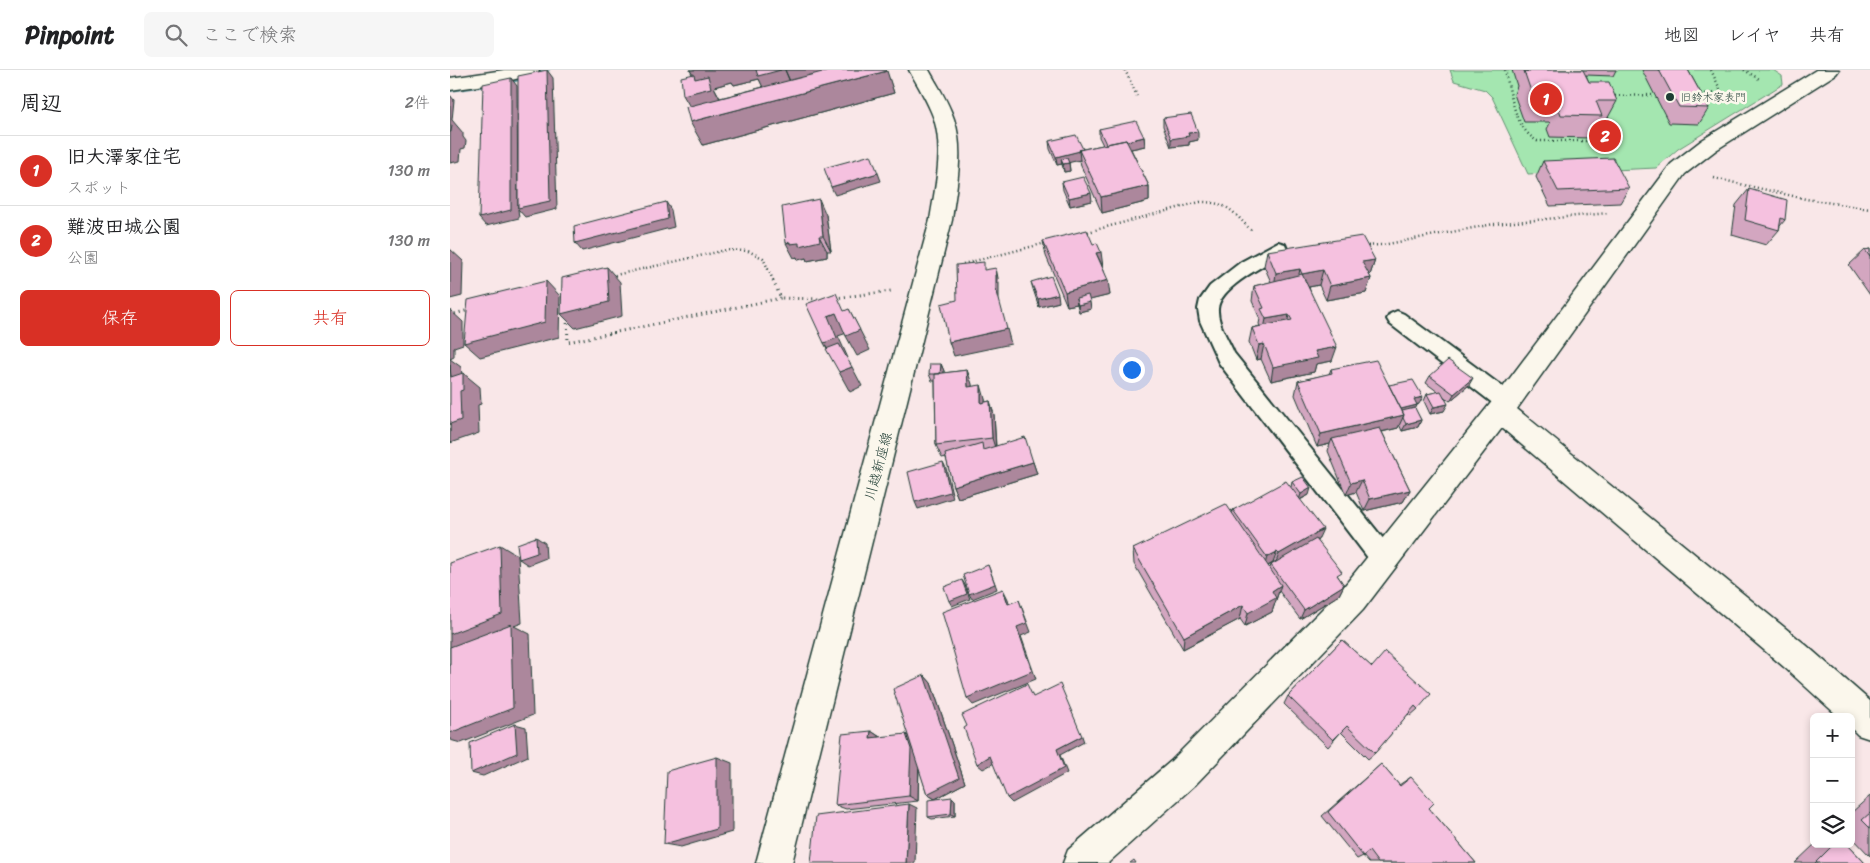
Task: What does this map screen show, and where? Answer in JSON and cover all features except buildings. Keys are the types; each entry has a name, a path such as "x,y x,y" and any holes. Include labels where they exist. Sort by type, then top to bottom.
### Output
{"street":[{"path":"450,84 506,76 529,70"},
{"name":"川越新座線","path":"774,863 941,220 949,169 946,127 936,99 919,70"},
{"path":"1081,863 1183,773 1352,600 1503,406 1678,169 1709,144 1829,70"},
{"path":"1503,406 1788,650 1870,723"}],"lane":[{"path":"1278,249 1226,280 1212,297 1208,307 1211,323 1226,357 1384,559"},
{"path":"1397,319 1503,406"}],"path":[{"path":"1125,70 1137,96"},
{"path":"1505,70 1522,129 1531,139 1537,141 1595,141 1597,139 1596,129 1612,127 1607,112"},
{"path":"1711,70 1728,106"},
{"path":"1694,94 1722,93"},
{"path":"1610,96 1653,95"},
{"path":"1678,169 1743,186 1870,209"},
{"path":"610,277 726,250 748,251 763,258 781,298"},
{"path":"834,298 925,286"},
{"path":"567,315 568,342 781,298 825,299"},
{"path":"450,315 470,310"}],"green space":[{"path":"1450,70 1773,70 1782,76 1783,84 1678,149 1656,168 1528,174 1492,97 1485,90 1454,81"}],"waterway":[{"path":"450,90 510,82 547,70"}],"place":[{"name":"旧鈴木家表門","path":"1670,97"},
{"name":"旧大澤家住宅","path":"1546,99"},
{"name":"難波田城公園","path":"1605,136"}]}
